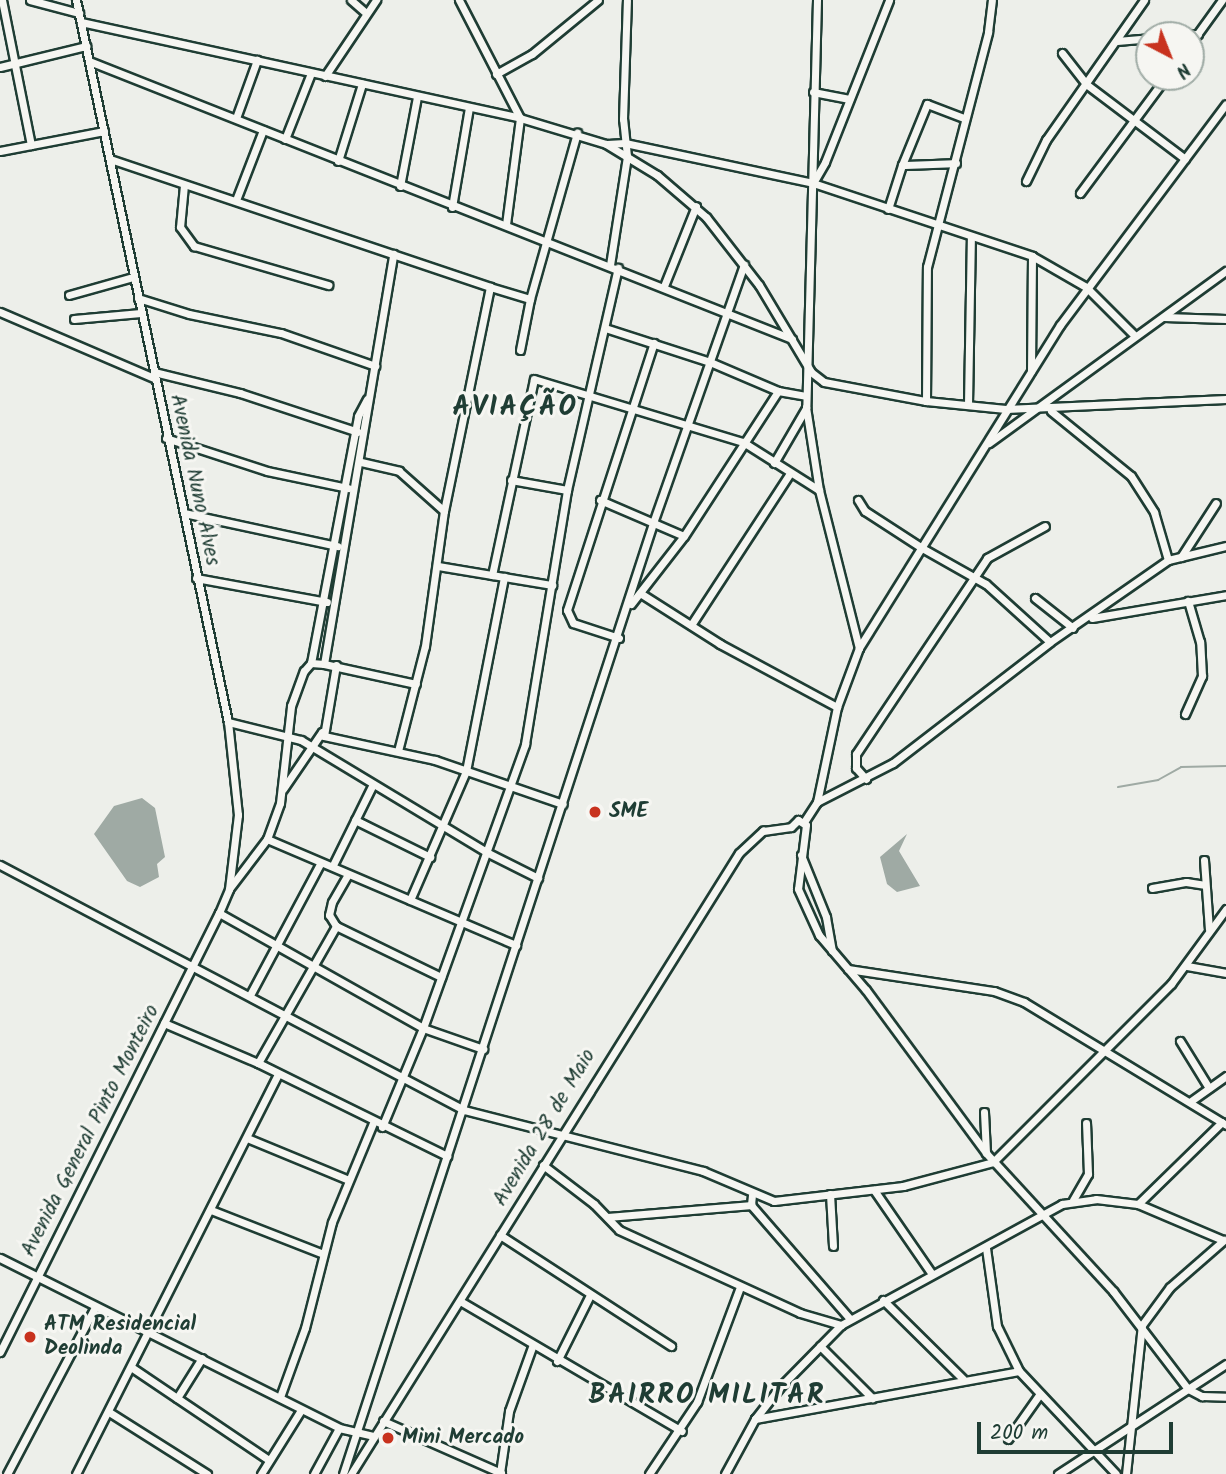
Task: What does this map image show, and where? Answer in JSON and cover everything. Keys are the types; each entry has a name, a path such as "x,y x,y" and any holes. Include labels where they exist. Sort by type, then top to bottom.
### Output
{"street":[{"path":"2,0 13,64 32,145"},
{"path":"30,0 80,18 310,73 520,117 606,144 696,206 744,264 817,378 838,386 926,401 1006,409 1051,410 1226,400"},
{"name":"Avenida Nuno Alves","path":"76,0 166,438 228,722 238,788 229,889 195,964"},
{"path":"351,0 365,12"},
{"path":"325,76 351,41 365,12 376,0"},
{"path":"459,0 520,117 520,144 506,224"},
{"path":"496,74 532,54 598,0"},
{"path":"382,1127 423,1028 525,744 567,490 605,328 614,266 627,156 627,0"},
{"path":"817,0 806,407 819,490 859,648"},
{"path":"813,183 889,0"},
{"path":"926,401 927,267 988,32 992,0"},
{"path":"1026,181 1046,140 1144,0"},
{"path":"1205,24 1221,0 1226,5"},
{"path":"1117,41 1135,39"},
{"path":"0,67 86,46"},
{"path":"1062,53 1086,84 1135,117 1185,159"},
{"path":"89,61 452,207 548,239 793,340"},
{"path":"236,118 257,61"},
{"path":"285,139 310,73"},
{"path":"338,161 362,84"},
{"path":"1080,193 1155,91"},
{"path":"813,92 849,99"},
{"path":"400,186 417,97"},
{"path":"888,209 902,165 928,104 964,118"},
{"path":"804,822 817,802 837,707 859,648 1006,409 1086,287 1226,104"},
{"path":"452,207 470,108"},
{"path":"236,200 263,130"},
{"path":"0,151 103,131"},
{"path":"520,350 530,299 577,133"},
{"path":"606,144 625,143 813,183 1032,256 1086,287 1135,336"},
{"path":"110,159 530,299"},
{"path":"902,165 956,163"},
{"path":"184,185 180,227 194,246 328,285"},
{"path":"664,286 696,206"},
{"path":"968,404 971,236"},
{"path":"229,889 267,839 283,790 286,738 296,688 311,663 355,431 375,366 393,254"},
{"path":"1031,373 1032,256"},
{"path":"343,1474 619,638 654,520 744,264"},
{"path":"983,448 1226,271"},
{"path":"69,295 133,277"},
{"path":"398,751 415,684 438,566 444,510 490,287"},
{"path":"138,298 189,314 281,333 375,366"},
{"path":"0,312 154,375 240,393 365,433"},
{"path":"74,319 141,313"},
{"path":"1162,317 1226,319"},
{"path":"605,328 710,362 778,391 806,396"},
{"path":"619,638 573,623 567,614 600,500 654,343"},
{"path":"492,575 531,381 743,442 819,490"},
{"path":"628,607 684,536 778,391"},
{"path":"324,664 361,462 367,399"},
{"path":"774,463 806,407"},
{"path":"1051,410 1130,476 1154,512 1168,560"},
{"path":"166,438 267,471 356,489"},
{"path":"361,462 399,471 444,510"},
{"path":"691,625 790,473"},
{"path":"511,481 567,490"},
{"path":"600,500 654,520 684,536"},
{"path":"858,500 865,511 922,548 976,577 1050,642"},
{"path":"1181,557 1216,503"},
{"path":"184,513 344,547"},
{"path":"866,779 856,768 856,754 994,551 1045,526"},
{"path":"817,802 866,779 916,747 1050,642 1090,618 1168,560 1226,546"},
{"path":"438,566 552,584"},
{"path":"410,900 466,771 504,577"},
{"path":"197,578 333,604"},
{"path":"640,593 691,625 837,707"},
{"path":"1090,618 1226,595"},
{"path":"1035,598 1073,628"},
{"path":"1185,714 1202,676 1200,642 1188,601"},
{"path":"311,663 336,665 415,684"},
{"path":"324,736 336,665"},
{"path":"228,722 286,738 314,749 488,853 538,878"},
{"path":"283,790 314,749 319,734 398,751 563,804"},
{"path":"333,865 372,786"},
{"path":"355,820 430,857"},
{"path":"802,835 793,833 791,827 794,821 804,822"},
{"path":"804,822 807,829 802,835 798,888 819,935 848,969 993,1162 1043,1213 1142,1325 1188,1389 1202,1396 1226,1397"},
{"name":"Avenida 28 de Maio","path":"351,1474 738,853 763,831 791,827"},
{"path":"267,839 320,864 333,865 348,874 516,945"},
{"path":"801,854 826,917 832,950"},
{"path":"1204,860 1209,929"},
{"path":"250,995 320,864"},
{"path":"0,865 195,964 284,1018 402,1081 464,1110 702,1171 752,1195 774,1201 874,1190 993,1162 1048,1112 1103,1050 1188,966 1209,929 1226,909"},
{"path":"348,874 329,915 336,926 441,976"},
{"path":"1152,888 1186,882 1205,885"},
{"path":"219,914 423,1028 483,1049"},
{"path":"258,1063 336,926"},
{"name":"Avenida General Pinto Monteiro","path":"0,1352 195,964"},
{"path":"1188,966 1226,973"},
{"path":"848,969 994,991 1024,1002 1224,1123 1138,1204"},
{"path":"164,1023 258,1063 373,1123 447,1156"},
{"path":"1180,1041 1209,1088"},
{"path":"76,1474 278,1074"},
{"path":"1191,1101 1226,1076"},
{"path":"984,1112 986,1153"},
{"path":"280,1397 305,1328 323,1254 373,1123"},
{"path":"1073,1200 1088,1174 1086,1123"},
{"path":"247,1139 349,1180"},
{"path":"543,1165 608,1217 619,1230 740,1287 841,1325"},
{"path":"874,1190 932,1274"},
{"path":"830,1194 833,1246"},
{"path":"752,1195 751,1205 850,1320"},
{"path":"725,1474 755,1419 841,1325 883,1300 986,1248 1043,1213 1073,1200 1138,1204 1224,1239 1170,1287 1142,1325 1128,1428 1126,1474"},
{"path":"608,1217 751,1205"},
{"path":"211,1210 323,1254"},
{"path":"500,1235 589,1297 671,1346"},
{"path":"986,1248 997,1325 1019,1371 1116,1474"},
{"path":"0,1258 280,1397 301,1410 339,1428 374,1436"},
{"path":"649,1474 681,1430 722,1344 740,1287"},
{"path":"557,1361 589,1297"},
{"path":"883,1300 963,1379"},
{"path":"460,1301 532,1347 681,1430"},
{"path":"7,1474 95,1307"},
{"path":"820,1346 872,1398"},
{"path":"383,1421 500,1473 509,1411 532,1347"},
{"path":"177,1398 202,1358"},
{"path":"1058,1474 1226,1364"},
{"path":"131,1367 269,1460"},
{"path":"755,1419 963,1379 1019,1371"},
{"path":"1008,1439 1039,1395"},
{"path":"261,1474 301,1410"},
{"path":"109,1412 207,1474"},
{"path":"314,1474 339,1428"}],"shaded area":[{"path":"142,798 155,808 165,857 157,864 159,877 140,887 127,881 94,834 114,806"},
{"path":"907,834 899,851 920,886 897,892 887,884 880,857"}],"waterway":[{"path":"1118,787 1158,780 1181,767 1226,766"}],"place":[{"name":"SME","path":"595,812"},
{"name":"ATM Residencial Deolinda","path":"30,1337"},
{"name":"Mini Mercado","path":"388,1438"}],"district":[{"name":"AVIAÇÃO","path":"515,408"},
{"name":"BAIRRO MILITAR","path":"707,1396"}]}
